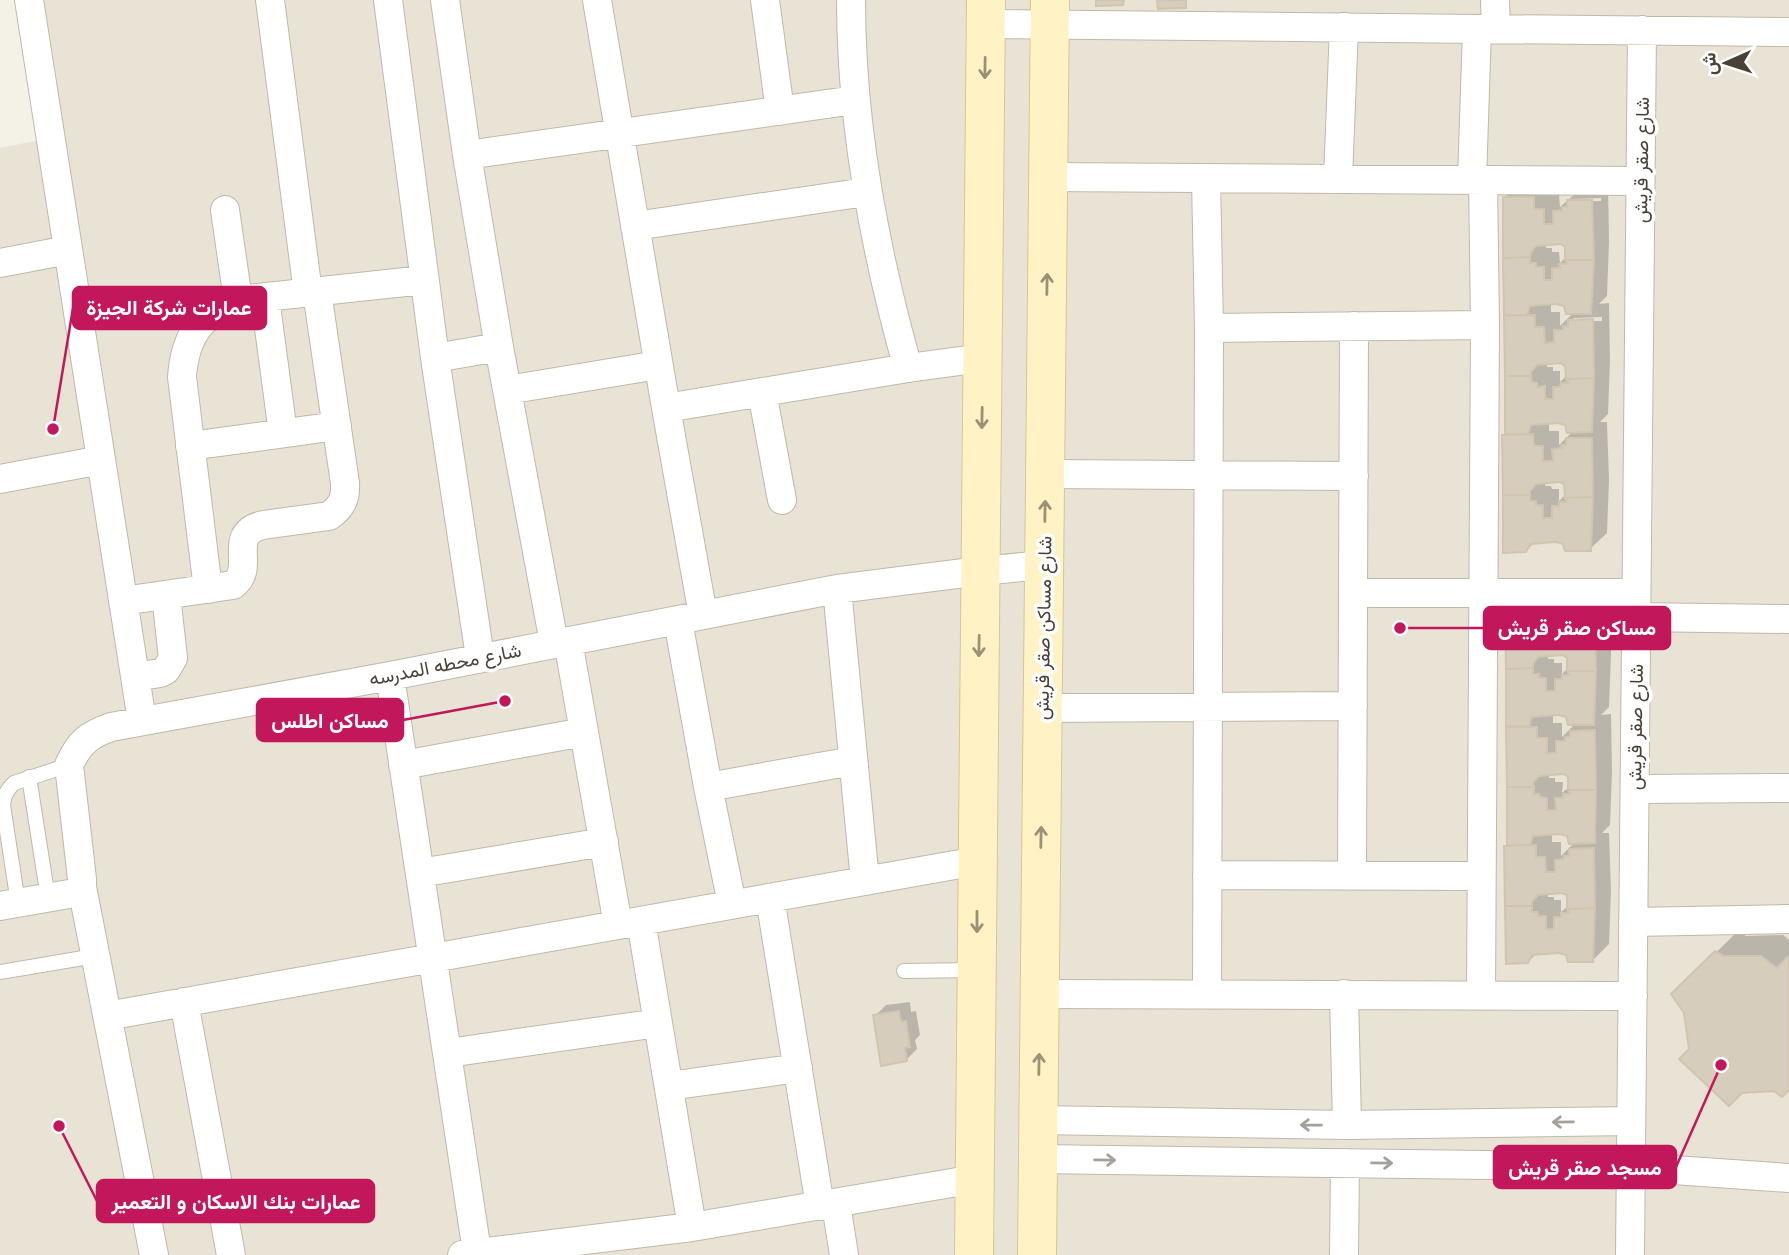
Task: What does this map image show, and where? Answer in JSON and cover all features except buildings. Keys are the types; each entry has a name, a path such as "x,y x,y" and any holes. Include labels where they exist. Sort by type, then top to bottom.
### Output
{"street":[{"path":"29,0 142,721"},
{"path":"123,601 233,585 239,581 243,569 242,545 248,531 255,527 329,516 343,502 346,493 270,0"},
{"path":"388,0 435,358 480,657"},
{"path":"445,0 467,155 507,390 561,642 584,732 604,842 658,1023 692,1227"},
{"path":"597,0 666,408 708,787 732,904"},
{"path":"765,0 780,111"},
{"path":"851,0 855,100 866,192 878,252 908,368"},
{"path":"1481,995 1485,325 1478,180 1486,29 1495,0"},
{"path":"974,1255 986,12 1218,13 1345,27 1789,32"},
{"name":"شارع مساكن صقر قريش","path":"1037,1255 1050,12"},
{"path":"1338,179 1345,27"},
{"name":"شارع صقر قريش","path":"1630,1255 1642,30"},
{"path":"467,155 855,100"},
{"path":"1048,177 1640,181"},
{"path":"1206,178 1209,328 1207,994"},
{"path":"635,226 866,192"},
{"path":"225,210 251,299 283,433"},
{"path":"0,263 68,250"},
{"path":"208,589 182,377 183,360 196,329 208,316 222,307 251,299 424,279"},
{"path":"1209,328 1485,325"},
{"path":"1352,875 1354,326"},
{"path":"435,358 499,347"},
{"path":"666,408 982,358"},
{"path":"507,390 658,365"},
{"path":"762,392 782,500"},
{"path":"190,446 337,426"},
{"path":"0,479 101,460"},
{"path":"1045,474 1354,475"},
{"name":"شارع محطه المدرسه","path":"69,765 75,751 85,740 111,727 837,589 980,570 1044,565"},
{"path":"837,589 865,881"},
{"path":"1353,593 1483,593 1789,619"},
{"path":"135,677 160,673 170,665 173,651 166,595"},
{"path":"390,676 448,1053 469,1254 571,1249 975,1180"},
{"path":"1042,708 1353,706"},
{"path":"404,765 584,732"},
{"path":"708,787 853,761"},
{"path":"69,765 82,887 154,1255"},
{"path":"1634,789 1789,788"},
{"path":"420,873 604,842"},
{"path":"107,1016 977,861"},
{"path":"1207,874 1481,876"},
{"path":"9,905 76,893 82,887"},
{"path":"770,898 798,1068 828,1205 844,1255"},
{"path":"1633,922 1789,919"},
{"path":"1040,994 1633,996"},
{"path":"1344,994 1347,1125"},
{"path":"184,1002 232,1255"},
{"path":"448,1053 658,1023"},
{"path":"669,1086 798,1068"},
{"path":"1038,1120 1347,1125 1631,1121"},
{"path":"1037,1159 1631,1167 1789,1178"},
{"path":"1345,1163 1345,1255"}],"lane":[{"path":"9,905 4,796 13,783 69,765"},
{"path":"29,778 48,898"},
{"path":"0,972 95,956"},
{"path":"904,971 976,970"}],"shaded area":[{"path":"37,0 1789,0 1789,1255 0,1255 0,148 60,136"}],"place":[{"name":"عمارات شركة الجيزة","path":"53,429"},
{"name":"مساكن صقر قريش","path":"1400,628"},
{"name":"مساكن اطلس","path":"505,701"},
{"name":"مسجد صقر قريش","path":"1721,1065"},
{"name":"عمارات بنك الاسكان و التعمير","path":"59,1126"}]}
